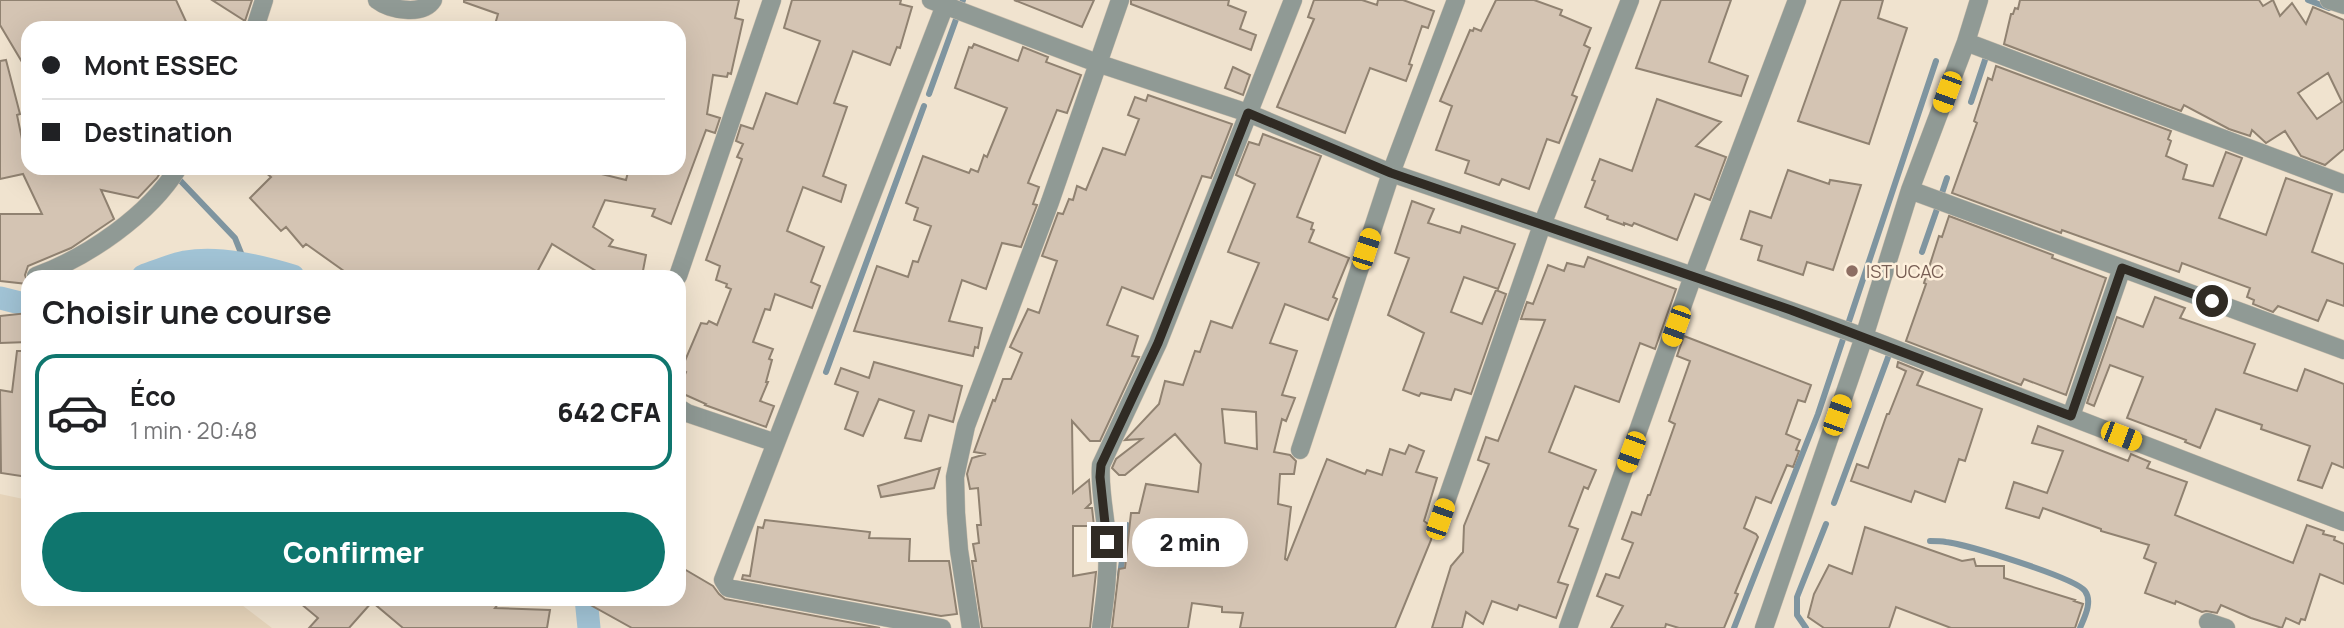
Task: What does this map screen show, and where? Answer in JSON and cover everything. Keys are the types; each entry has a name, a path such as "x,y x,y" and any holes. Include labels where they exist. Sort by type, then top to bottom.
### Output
{"street":[{"path":"257,21 264,0"},
{"path":"377,0 401,9 424,9 433,0"},
{"path":"680,270 772,0"},
{"path":"971,628 959,550 955,477 966,426 1050,202 1120,0"},
{"path":"1101,628 1107,589 1107,542 1101,465 1158,343 1293,0"},
{"path":"1300,450 1391,173 1456,0"},
{"path":"1440,519 1542,225 1630,0"},
{"path":"1568,628 1693,276 1797,0"},
{"path":"1768,627 1910,190 1966,43 1979,0"},
{"path":"2329,0 2344,5"},
{"path":"942,628 725,587 723,580 941,2 1097,63 1248,113 1391,173 1864,337 2344,522"},
{"path":"1966,43 2344,184"},
{"path":"54,270 98,245 158,196 173,175"},
{"path":"1910,190 2344,350"},
{"path":"2071,416 2122,268"},
{"path":"686,413 776,443"},
{"path":"2208,622 2226,628"}],"shaded area":[{"path":"0,494 21,498 21,606 243,606 272,628 0,628"}],"building":[{"path":"0,0 176,0 186,21 21,21 21,60 0,25"},
{"path":"212,0 252,0 245,21"},
{"path":"739,0 735,18 743,20 731,74 728,73 727,77 713,75 707,114 720,118 715,133 706,130 671,224 652,216 655,209 605,200 593,227 613,240 609,246 646,255 643,270 594,270 552,244 538,270 343,270 306,244 303,247 286,227 281,231 250,198 271,177 269,175 606,175 626,180 627,175 686,175 686,21 496,21 498,14 464,2"},
{"path":"792,0 901,0 900,4 912,7 900,48 897,47 890,65 853,51 834,103 847,107 823,176 846,185 841,202 803,187 787,231 824,247 811,282 820,286 812,308 775,294 770,310 765,309 753,342 773,349 769,359 772,360 768,382 760,401 774,406 766,427 705,405 686,395 686,358 701,323 707,324 709,321 717,325 731,289 726,287 727,284 716,280 720,266 706,260 742,159 737,157 743,144 736,141 741,125 753,129 766,93 797,104 820,41 784,28"},
{"path":"1014,0 1094,0 1082,27"},
{"path":"1131,0 1229,0 1228,5 1246,12 1240,29 1256,35 1251,50 1131,4"},
{"path":"1314,0 1362,0 1377,5 1378,0 1403,0 1434,11 1428,28 1422,26 1406,81 1370,68 1345,133 1277,107 1314,19 1308,17"},
{"path":"1496,0 1534,0 1562,10 1560,15 1591,28 1584,45 1590,48 1572,95 1577,97 1559,143 1547,139 1529,189 1502,179 1499,185 1465,173 1469,161 1436,150 1452,106 1440,101 1470,30 1473,31 1474,28 1481,31"},
{"path":"1661,0 1731,0 1709,62 1748,76 1741,96 1636,68"},
{"path":"1841,0 1883,0 1878,18 1907,28 1869,144 1798,121"},
{"path":"2020,0 2259,0 2263,6 2273,0 2280,16 2292,3 2306,24 2313,7 2344,20 2344,149 2325,165 2301,156 2285,131 2266,143 2252,130 2250,136 2229,129 2184,105 2181,111 2004,44 2011,14 2015,8 2018,9","holes":["2328,73 2342,102 2317,119 2298,93"]},
{"path":"974,44 1018,61 1023,47 1048,57 1046,62 1081,75 1067,113 1057,110 1028,183 1039,187 1033,204 1037,205 1021,247 1002,243 986,289 962,280 949,321 982,328 978,348 975,347 973,356 854,331 877,266 908,277 913,261 918,262 931,226 914,220 918,208 906,203 923,156 969,173 971,169 978,172 984,155 987,157 1007,108 955,88 969,47 972,48"},
{"path":"6,60 20,114 17,115 21,134 21,174 0,179 0,61"},
{"path":"1996,66 2171,131 2166,156 2187,165 2183,179 2213,186 2226,152 2242,158 2219,218 2266,235 2286,178 2332,194 2312,252 2344,264 2344,306 2327,300 2318,321 2278,306 2273,312 2253,304 2254,300 2247,297 2250,288 2182,263 2179,272 1952,193 1977,123 1974,121 1988,78 1992,80"},
{"path":"1233,67 1250,75 1243,95 1225,88"},
{"path":"1148,95 1232,124 1211,178 1202,176 1153,299 1122,287 1107,325 1138,336 1132,356 1139,357 1100,441 1090,441 1072,421 1073,493 1089,480 1091,503 1086,508 1092,508 1094,526 1073,526 1073,576 1096,572 1090,628 982,628 972,561 976,561 973,544 979,543 977,525 981,525 978,488 970,489 967,474 969,467 972,458 986,454 974,452 1003,379 1011,379 1022,353 1010,347 1028,309 1039,313 1057,261 1042,256 1058,213 1063,214 1069,199 1073,200 1077,186 1086,190 1103,148 1125,155 1139,119 1128,115 1135,97 1146,101"},
{"path":"1657,99 1721,122 1696,146 1726,157 1710,200 1695,194 1677,240 1634,223 1632,226 1624,225 1607,219 1608,216 1585,207 1600,159 1632,171"},
{"path":"1263,134 1321,156 1297,217 1313,223 1311,229 1314,230 1309,242 1349,258 1333,297 1337,299 1328,320 1285,304 1270,343 1297,351 1282,395 1295,398 1286,421 1282,419 1274,452 1290,455 1296,461 1294,474 1280,474 1278,504 1291,507 1285,559 1287,560 1327,459 1365,474 1367,470 1382,475 1390,449 1405,454 1409,445 1424,451 1416,472 1437,478 1424,521 1433,528 1431,540 1395,628 1240,628 1243,613 1222,612 1222,607 1192,603 1188,628 1112,628 1119,569 1125,568 1131,513 1139,513 1146,484 1198,492 1201,464 1175,434 1125,475 1119,475 1112,468 1116,459 1142,439 1125,440 1159,404 1165,381 1183,385 1195,351 1200,352 1211,321 1232,328 1259,263 1228,252 1255,184 1236,175 1249,142 1259,145","holes":["1222,409 1256,412 1257,449 1225,443"]},
{"name":"IST UCAC","path":"1788,170 1829,184 1830,180 1861,185 1833,270 1807,262 1803,275 1758,260 1762,246 1741,239 1750,211 1771,218"},
{"path":"23,175 159,175 138,198 101,190 114,219 71,248 28,266 27,270 21,270 21,283 0,281 0,214 42,214"},
{"path":"1412,201 1434,209 1428,223 1460,233 1462,226 1515,244 1498,289 1464,277 1451,312 1482,324 1496,290 1506,294 1471,394 1455,389 1451,400 1421,393 1419,396 1403,390 1424,333 1388,315 1409,258 1395,253"},
{"path":"1949,216 2106,278 2066,395 2024,379 2021,385 1906,341 1939,236 1942,237"},
{"path":"1588,257 1676,289 1655,349 1640,343 1619,402 1575,386 1549,452 1596,470 1588,489 1584,487 1569,526 1578,529 1558,582 1568,585 1556,618 1519,605 1517,610 1492,601 1483,624 1466,612 1462,628 1432,628 1451,566 1463,552 1464,526 1489,464 1478,460 1486,437 1498,441 1545,320 1521,319 1527,302 1533,304 1548,265 1564,271 1567,263 1584,267"},
{"path":"2155,297 2185,308 2180,318 2255,344 2244,373 2297,391 2305,369 2344,384 2344,468 2332,463 2322,488 2298,480 2310,446 2261,429 2262,425 2216,409 2200,448 2127,418 2143,377 2110,365 2094,406 2087,403 2117,317 2143,327"},
{"path":"21,314 21,342 0,343 0,316"},
{"path":"1684,336 1811,385 1805,402 1798,400 1786,434 1800,440 1796,450 1799,451 1793,467 1787,465 1771,503 1756,497 1744,528 1758,537 1724,628 1679,628 1666,624 1665,628 1611,628 1623,606 1597,596 1606,574 1619,578 1633,543 1622,539 1632,512 1641,515 1675,424 1669,421 1690,361 1677,356"},
{"path":"17,351 21,351 21,476 1,473 0,390 12,392"},
{"path":"874,362 962,386 953,422 929,415 921,441 905,438 914,411 879,399 863,436 845,429 858,392 835,384 841,368 869,378"},
{"path":"1898,362 1923,372 1917,385 1982,409 1965,461 1959,459 1945,502 1915,491 1911,502 1851,481 1857,464 1868,468 1906,371 1897,367"},
{"path":"2038,426 2128,461 2131,454 2150,462 2147,468 2187,482 2175,515 2293,563 2307,525 2324,531 2323,534 2335,537 2334,540 2344,544 2344,584 2320,574 2305,620 2301,619 2299,624 2286,618 2282,628 2221,605 2217,613 2202,612 2176,601 2175,604 2145,593 2156,563 2144,558 2149,545 2101,531 2043,508 2039,518 2006,508 2014,482 2047,493 2063,451 2032,443"},
{"path":"940,468 934,488 881,497 878,486"},
{"path":"765,520 870,532 869,538 910,539 909,561 949,561 957,614 941,616 742,579 743,575 750,576 758,527 763,528"},
{"path":"1865,527 1962,561 1974,559 1976,566 2004,566 2004,578 2075,600 2083,604 2075,628 1951,628 1896,607 1889,628 1824,628 1808,617 1814,594 1829,565 1852,574"},
{"path":"686,570 713,586 725,599 880,628 632,628 592,606 686,606"},
{"path":"304,606 368,606 349,628 309,628 318,618"},
{"path":"377,606 497,606 495,608 550,610 547,628 403,628"}],"waterway":[{"path":"929,94 963,0"},
{"path":"2308,0 2329,8"},
{"path":"1971,102 1987,54"},
{"path":"1734,628 1818,414 1936,61"},
{"path":"826,372 924,106"},
{"path":"175,175 235,238 245,263"},
{"path":"1942,193 1947,178"},
{"path":"1922,252 1937,209"},
{"path":"159,270 198,260 226,261 269,270"},
{"path":"0,298 21,303"},
{"path":"1834,503 1890,352"},
{"path":"1806,628 1797,615 1797,597 1826,524"},
{"path":"1120,575 1127,525"},
{"path":"1930,541 1957,544 1996,555 2077,585 2085,591 2088,600 2080,628"},
{"path":"587,606 589,628"}],"place":[{"name":"IST UCAC","path":"1852,271"}],"route":[{"path":"1107,542 1101,465 1158,343 1248,113 1391,173 1791,310 2071,416 2122,268 2212,301"}]}
